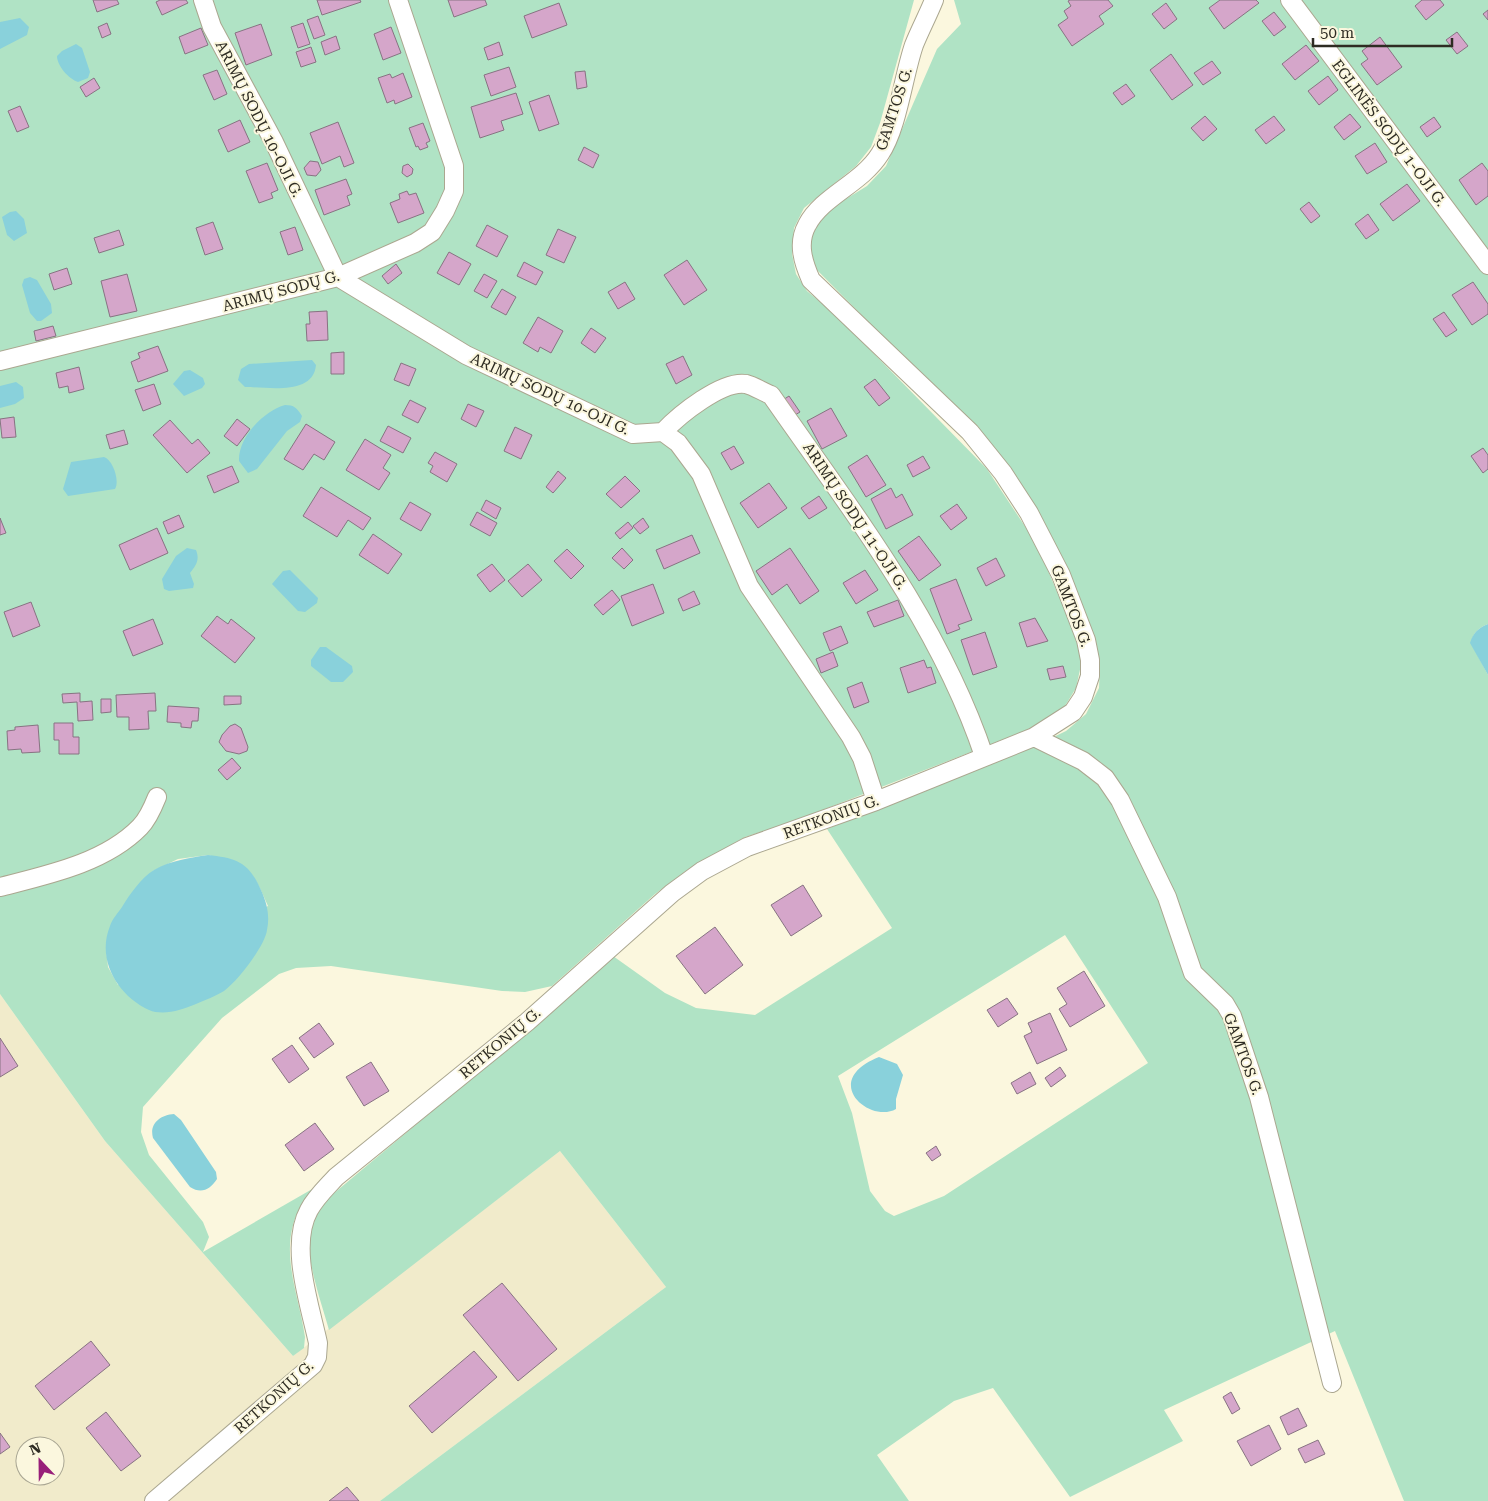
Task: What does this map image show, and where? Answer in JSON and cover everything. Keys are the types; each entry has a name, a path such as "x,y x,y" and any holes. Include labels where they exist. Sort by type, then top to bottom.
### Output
{"street":[{"name":"ARIMŲ SODŲ 10-OJI G.","path":"203,0 212,27 274,142 338,277 466,355 633,434 663,432"},
{"name":"ARIMŲ SODŲ G.","path":"0,361 338,277 415,243 432,232 445,211 454,191 454,166 398,0"},
{"name":"GAMTOS G.","path":"934,0 914,46 893,121 881,153 863,177 823,206 807,225 802,244 804,264 811,280 970,432 1003,473 1024,505 1061,575 1086,640 1090,660 1090,676 1083,697 1074,712 1034,737"},
{"name":"EGLINĖS SODŲ 1-OJI G.","path":"1290,0 1488,266"},
{"name":"ARIMŲ SODŲ 11-OJI G.","path":"663,432 678,416 727,385 746,384 771,395 905,588 969,710 984,756"},
{"path":"663,432 678,443 701,474 749,586 851,737 862,758 876,800"},
{"name":"GAMTOS G.","path":"1034,737 1084,761 1105,778 1120,800 1167,897 1193,973 1225,1004 1232,1016 1260,1097 1332,1383"},
{"name":"RETKONIŲ G.","path":"154,1501 313,1365 317,1357 318,1343 300,1249 301,1231 308,1212 319,1195 336,1177 527,1022 672,893 702,871 747,848 876,800 1034,737"},
{"path":"0,887 51,874 100,854 141,826 157,797"}],"shaded area":[{"path":"0,994 105,1141 293,1356 560,1151 666,1287 380,1501 0,1501"}],"green space":[{"path":"0,0 914,0 880,123 871,147 856,166 804,208 794,228 792,254 796,274 807,291 836,315 987,469 1036,543 1078,640 1081,665 1076,688 1065,706 1040,725 797,820 745,837 687,870 655,894 552,986 525,992 502,991 331,966 296,968 279,974 222,1018 143,1107 141,1132 149,1155 203,1222 209,1237 203,1252 314,1188 296,1215 290,1239 293,1281 305,1337 304,1348 293,1356 105,1141 0,994","holes":["208,855 233,862 247,870 257,882 268,906 118,985 108,967 106,948 153,871 178,859"]},
{"path":"954,0 1488,0 1488,624 1476,631 1471,643 1488,675 1488,1501 1404,1501 1335,1331 1164,1410 1183,1441 1070,1497 993,1388 954,1401 877,1455 909,1501 380,1501 666,1287 560,1151 329,1330 313,1274 309,1244 313,1218 322,1206 333,1194 558,1006 613,956 665,993 696,1008 755,1015 892,928 827,829 1037,745 1066,731 1086,714 1099,688 1100,665 1088,619 1035,507 989,444 817,270 812,257 810,241 817,224 828,210 867,186 886,166 937,49 961,24","holes":["1065,935 1148,1063 944,1196 894,1216 885,1211 870,1191 852,1113 838,1076"]}],"water":[{"path":"20,18 29,27 27,35 0,49 0,22"},
{"path":"76,44 82,48 90,72 88,78 78,82 64,72 57,56 62,51"},
{"path":"16,211 24,219 27,233 14,241 7,235 2,217"},
{"path":"30,277 37,280 51,304 52,313 41,321 37,321 30,313 22,285 24,279"},
{"path":"312,360 316,365 313,375 307,382 298,386 288,388 245,387 238,380 241,369 249,364"},
{"path":"190,370 203,378 205,384 202,388 184,396 173,384 184,371"},
{"path":"16,382 23,387 24,398 15,404 0,408 0,386"},
{"path":"285,405 293,406 298,411 302,416 300,422 287,431 257,469 248,473 239,461 243,443 261,419"},
{"path":"104,457 110,462 115,471 117,481 115,489 68,496 63,489 71,462"},
{"path":"187,548 196,550 198,557 190,573 194,584 193,588 169,591 164,589 162,579 176,556"},
{"path":"290,570 318,598 317,603 305,612 298,611 272,584 283,571"},
{"path":"1488,624 1488,675 1470,643 1476,631"},
{"path":"320,647 326,647 352,666 353,672 343,682 331,682 311,666 311,660"},
{"path":"208,855 234,860 252,873 266,905 268,920 265,937 250,963 224,991 179,1010 154,1012 138,1004 128,996 113,976 106,952 106,939 111,923 132,892 149,873 187,858"},
{"path":"879,1057 897,1064 903,1075 896,1099 896,1109 885,1112 874,1111 863,1105 855,1098 851,1088 853,1077 861,1067"},
{"path":"174,1114 181,1120 216,1172 217,1179 205,1190 190,1187 153,1138 153,1128 157,1121 164,1116"}],"building":[{"path":"93,0 117,0 119,4 97,12"},
{"path":"160,0 186,0 188,3 162,15 156,2"},
{"path":"317,0 360,0 361,2 322,15"},
{"path":"448,0 485,0 487,5 454,17"},
{"path":"1108,0 1113,6 1099,16 1104,24 1072,46 1058,25 1068,18 1064,11 1071,6 1068,1"},
{"path":"1220,0 1256,0 1259,3 1224,29 1209,8"},
{"path":"1422,0 1440,0 1444,5 1426,20 1415,6"},
{"path":"559,3 567,25 532,38 524,16"},
{"path":"1166,3 1177,19 1164,29 1152,14"},
{"path":"1488,10 1488,20 1483,14"},
{"path":"1274,12 1286,27 1274,36 1262,21"},
{"path":"318,16 325,35 314,39 307,20"},
{"path":"107,23 111,34 102,38 98,27"},
{"path":"303,23 310,44 298,48 291,27"},
{"path":"261,24 272,55 246,65 235,33"},
{"path":"391,27 401,53 383,60 374,34"},
{"path":"201,28 208,45 185,54 179,37"},
{"path":"1457,32 1468,46 1457,54 1446,40"},
{"path":"336,36 340,49 325,55 321,42"},
{"path":"1380,37 1402,67 1377,85 1361,64 1368,59 1362,51"},
{"path":"499,42 503,55 488,60 484,48"},
{"path":"1306,45 1319,61 1295,80 1282,64"},
{"path":"311,47 316,62 301,67 296,52"},
{"path":"1171,54 1193,85 1172,100 1150,70"},
{"path":"1212,61 1221,73 1203,85 1194,73"},
{"path":"509,67 516,87 491,96 484,75"},
{"path":"217,70 227,94 214,100 203,75"},
{"path":"585,71 587,87 577,89 575,72"},
{"path":"403,73 412,97 395,104 394,100 387,103 378,78 390,74 392,78"},
{"path":"1328,76 1338,90 1319,105 1308,91"},
{"path":"94,78 100,88 86,97 80,87"},
{"path":"1126,84 1135,96 1122,105 1113,93"},
{"path":"516,93 523,114 501,121 504,130 480,138 471,107"},
{"path":"549,95 559,124 539,131 529,102"},
{"path":"20,106 29,127 17,132 8,111"},
{"path":"1350,114 1361,127 1344,140 1334,127"},
{"path":"1205,116 1217,129 1203,141 1191,128"},
{"path":"1274,116 1285,130 1266,144 1255,130"},
{"path":"1434,117 1441,127 1427,137 1420,127"},
{"path":"240,120 250,142 228,152 218,130"},
{"path":"338,122 354,163 344,167 340,156 322,164 310,133"},
{"path":"423,123 430,141 426,143 428,147 420,150 418,146 416,147 409,128"},
{"path":"1375,143 1387,162 1367,174 1355,156"},
{"path":"584,147 599,155 593,168 578,160"},
{"path":"310,161 318,162 321,170 316,176 307,175 304,168"},
{"path":"267,163 278,190 271,193 273,198 259,203 246,171"},
{"path":"1482,163 1488,171 1488,196 1476,205 1459,180"},
{"path":"408,164 413,169 412,174 407,177 402,173 403,166"},
{"path":"346,179 352,194 347,196 350,205 324,215 315,190"},
{"path":"1407,184 1420,201 1393,221 1380,204"},
{"path":"407,191 409,195 416,193 424,213 398,223 390,203 400,199 399,194"},
{"path":"1309,202 1320,216 1311,223 1300,209"},
{"path":"1368,214 1379,230 1366,239 1355,224"},
{"path":"213,222 223,249 205,255 196,228"},
{"path":"487,225 508,236 497,257 476,246"},
{"path":"295,227 303,250 288,255 280,232"},
{"path":"558,229 576,237 564,263 546,255"},
{"path":"119,230 124,245 99,253 94,238"},
{"path":"449,252 471,264 459,285 437,273"},
{"path":"687,260 707,290 684,305 664,275"},
{"path":"524,262 543,272 536,285 517,276"},
{"path":"396,264 402,273 388,284 382,276"},
{"path":"67,268 72,284 54,290 49,274"},
{"path":"127,274 137,311 110,317 101,281"},
{"path":"484,274 497,281 487,298 474,291"},
{"path":"625,282 635,299 618,309 608,292"},
{"path":"1473,282 1488,304 1488,314 1472,325 1452,295"},
{"path":"502,289 516,297 506,315 491,307"},
{"path":"327,311 328,340 307,341 306,324 310,324 309,312"},
{"path":"1444,312 1457,330 1446,337 1433,319"},
{"path":"538,317 563,331 551,353 540,347 538,352 523,343"},
{"path":"53,326 56,336 36,341 34,331"},
{"path":"591,328 606,338 595,353 581,343"},
{"path":"158,346 168,371 138,382 131,362 140,358 138,353"},
{"path":"344,352 344,374 331,374 331,353"},
{"path":"683,356 692,375 676,384 666,364"},
{"path":"401,363 416,369 409,386 394,380"},
{"path":"79,367 84,389 69,393 68,386 59,388 56,373"},
{"path":"875,379 890,398 879,406 864,387"},
{"path":"154,384 161,404 143,411 135,390"},
{"path":"789,396 800,412 790,418 780,402"},
{"path":"410,400 426,408 418,423 402,415"},
{"path":"468,404 484,411 476,427 461,419"},
{"path":"831,408 847,436 822,449 807,421"},
{"path":"14,417 16,437 2,438 0,419"},
{"path":"237,419 250,429 237,446 224,436"},
{"path":"170,420 192,444 198,439 210,453 187,473 153,435"},
{"path":"306,424 335,442 324,460 314,454 303,470 284,459"},
{"path":"388,426 411,438 403,453 380,441"},
{"path":"515,427 532,435 521,459 504,451"},
{"path":"124,430 128,444 110,449 106,435"},
{"path":"365,439 391,455 383,468 390,473 379,490 346,470"},
{"path":"734,446 744,463 731,470 721,453"},
{"path":"1483,448 1488,455 1488,469 1483,473 1471,456"},
{"path":"435,452 457,464 447,482 430,472 433,466 428,463"},
{"path":"867,455 886,485 866,497 848,467"},
{"path":"923,456 930,468 913,477 907,465"},
{"path":"232,466 239,482 214,493 207,476"},
{"path":"558,471 566,478 553,493 546,487"},
{"path":"625,476 640,491 621,508 606,494"},
{"path":"769,483 787,508 758,528 740,503"},
{"path":"321,487 371,518 363,530 348,520 337,537 303,516"},
{"path":"891,488 896,498 902,494 913,515 886,529 871,499"},
{"path":"819,496 827,508 809,519 801,508"},
{"path":"486,500 501,508 496,519 481,510"},
{"path":"410,502 431,514 421,531 400,519"},
{"path":"957,504 967,518 951,530 940,516"},
{"path":"477,512 497,523 490,536 470,525"},
{"path":"179,515 184,527 168,534 163,522"},
{"path":"0,518 6,533 0,535"},
{"path":"643,518 649,527 640,534 633,526"},
{"path":"628,522 633,528 620,539 615,533"},
{"path":"157,528 168,553 130,570 119,545"},
{"path":"373,534 402,554 388,574 359,555"},
{"path":"692,535 700,553 664,569 656,550"},
{"path":"919,536 941,565 919,581 898,551"},
{"path":"622,548 633,560 624,569 612,558"},
{"path":"790,548 819,591 800,604 787,584 772,595 756,571"},
{"path":"567,549 584,566 571,579 554,561"},
{"path":"996,558 1005,576 986,586 977,568"},
{"path":"492,564 505,580 490,592 477,575"},
{"path":"528,564 542,580 522,597 508,581"},
{"path":"865,570 878,590 856,604 843,583"},
{"path":"956,579 972,620 958,625 960,629 947,634 930,589"},
{"path":"653,584 664,613 632,626 621,596"},
{"path":"612,590 620,600 603,615 594,605"},
{"path":"694,591 700,604 683,611 678,599"},
{"path":"898,600 904,616 874,627 867,612"},
{"path":"31,602 40,626 13,637 4,612"},
{"path":"217,616 228,624 231,619 255,638 235,663 201,636"},
{"path":"1035,618 1048,641 1027,647 1019,623"},
{"path":"153,619 163,644 133,656 123,631"},
{"path":"841,626 848,643 830,651 823,633"},
{"path":"985,632 997,667 973,675 961,640"},
{"path":"833,652 838,666 821,673 816,659"},
{"path":"924,660 927,668 931,667 936,683 908,693 900,668"},
{"path":"1063,666 1066,677 1050,680 1047,669"},
{"path":"862,682 869,702 854,708 847,688"},
{"path":"80,693 80,702 92,701 93,720 78,721 77,702 63,703 62,694"},
{"path":"155,693 156,711 148,711 149,729 129,730 129,717 117,717 116,695"},
{"path":"224,696 241,696 241,704 224,705"},
{"path":"101,699 111,699 111,712 101,713"},
{"path":"168,706 199,708 198,721 192,721 191,728 181,727 181,723 167,722"},
{"path":"54,723 73,723 73,737 79,737 79,754 59,754 59,740 54,740"},
{"path":"235,724 241,728 248,747 247,751 239,754 226,751 219,742 230,726"},
{"path":"38,725 40,752 22,753 21,749 8,750 7,731 15,730 15,727"},
{"path":"232,758 241,768 227,780 218,770"},
{"path":"803,885 822,916 791,936 771,905"},
{"path":"715,927 743,965 705,994 676,956"},
{"path":"1084,971 1105,1006 1070,1027 1059,1009 1067,1004 1057,988"},
{"path":"1007,998 1018,1014 998,1027 987,1010"},
{"path":"1050,1013 1067,1050 1037,1064 1024,1036 1032,1032 1028,1023"},
{"path":"319,1023 334,1044 314,1058 299,1038"},
{"path":"0,1038 18,1066 0,1077"},
{"path":"292,1045 309,1069 289,1083 272,1059"},
{"path":"371,1062 389,1091 364,1106 346,1077"},
{"path":"1060,1067 1066,1076 1051,1087 1045,1078"},
{"path":"1030,1072 1036,1084 1017,1094 1011,1083"},
{"path":"315,1123 334,1149 304,1171 285,1145"},
{"path":"936,1146 941,1155 932,1161 926,1153"},
{"path":"502,1283 557,1349 518,1381 463,1315"},
{"path":"91,1341 110,1365 54,1410 35,1386"},
{"path":"474,1351 497,1377 432,1433 409,1406"},
{"path":"1231,1392 1240,1409 1232,1414 1223,1397"},
{"path":"1298,1408 1307,1426 1288,1435 1280,1417"},
{"path":"106,1412 141,1456 121,1471 86,1428"},
{"path":"1269,1425 1281,1449 1251,1466 1237,1441"},
{"path":"0,1433 10,1447 0,1454"},
{"path":"1318,1440 1325,1454 1305,1463 1298,1449"},
{"path":"347,1487 359,1501 329,1501"}]}
